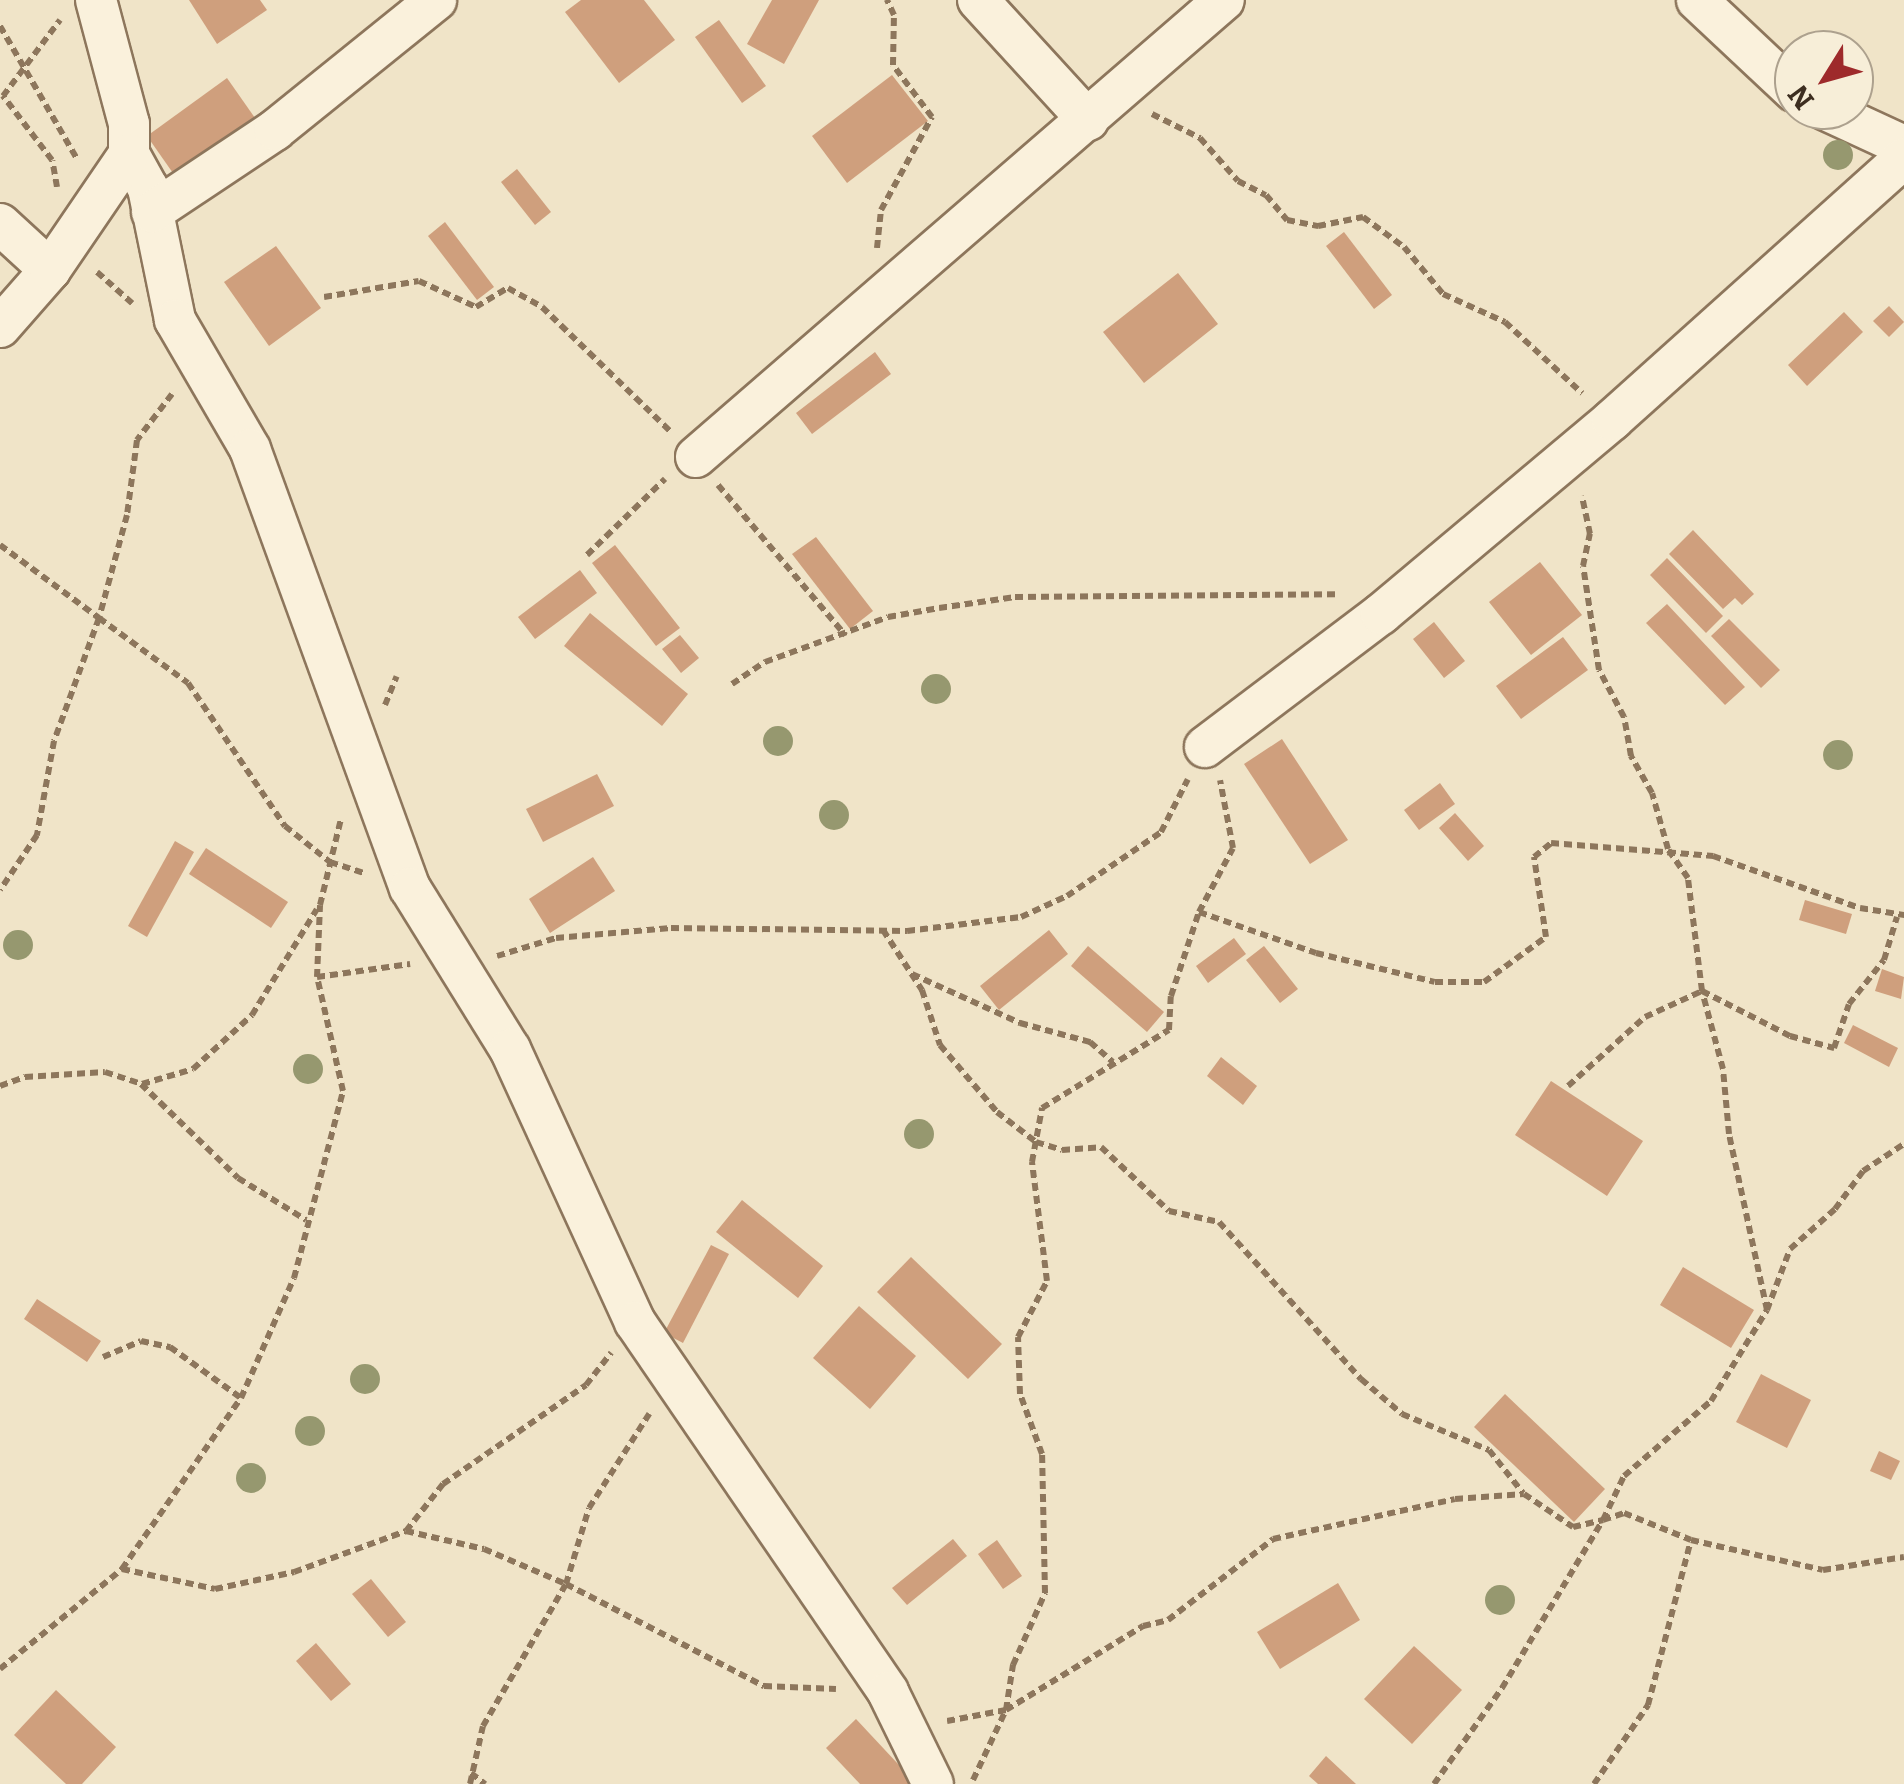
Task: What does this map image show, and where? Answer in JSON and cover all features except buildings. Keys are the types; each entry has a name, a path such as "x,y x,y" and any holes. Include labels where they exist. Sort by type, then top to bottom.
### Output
{"street":[{"path":"96,0 129,124 129,154 152,212 175,320 250,449 410,888 510,1049 635,1322 888,1692 933,1784"},
{"path":"152,212 275,130 436,0"},
{"path":"978,0 1088,120"},
{"path":"696,458 1224,0"},
{"path":"1697,0 1774,72"},
{"path":"1869,130 1904,146"},
{"path":"0,327 50,270 129,154"},
{"path":"1205,747 1381,614 1612,420 1904,158"},
{"path":"0,224 50,270"}],"path":[{"path":"873,304 880,210 914,142 932,127 932,117 892,65 894,16 888,0"},
{"path":"0,26 99,198"},
{"path":"1118,92 1200,138 1238,180 1266,195 1288,220 1318,226 1364,217 1404,248 1443,294 1505,322 1612,420"},
{"path":"324,297 419,281 476,307 508,288 542,307 696,458 845,635"},
{"path":"0,890 37,835 54,741 99,618 127,515 137,440 197,361"},
{"path":"1574,452 1590,534 1583,566 1599,670 1624,717 1630,756 1652,793 1668,849 1688,878 1702,991 1723,1069 1735,1167 1767,1310"},
{"path":"588,556 649,490 696,458"},
{"path":"0,546 188,683 284,826 330,862 410,888"},
{"path":"732,684 766,662 888,616 1015,598 1345,593"},
{"path":"0,1669 122,1569 241,1398 294,1278 306,1220 343,1091 317,976 320,906 348,786 397,676"},
{"path":"969,1784 1006,1710 1013,1664 1045,1594 1042,1454 1020,1394 1018,1337 1047,1281 1032,1162 1042,1108 1169,1030 1171,996 1199,912 1233,848 1224,790 1205,747"},
{"path":"317,976 455,958 487,959 556,938 671,928 883,930 1021,917 1067,896 1161,832 1205,747"},
{"path":"1199,912 1316,953 1435,982 1484,982 1546,937 1534,857 1552,843 1668,849 1713,856 1749,874 1900,916 1884,960 1849,1004 1834,1048 1790,1036 1702,991"},
{"path":"141,1084 193,1069 252,1015 320,906"},
{"path":"883,930 911,974 940,1046 966,1084 1036,1142 1062,1150 1101,1147 1169,1210 1219,1222 1282,1300 1361,1379 1402,1414 1489,1450 1524,1494 1573,1528 1624,1512 1691,1540 1824,1570 1904,1556"},
{"path":"911,974 1020,1024 1090,1042 1113,1062"},
{"path":"1568,1086 1644,1016 1702,991"},
{"path":"0,1086 25,1077 105,1072 141,1084 238,1178 306,1220"},
{"path":"1434,1784 1502,1688 1603,1520 1624,1476 1711,1401 1767,1310 1790,1249 1835,1209 1864,1171 1904,1144"},
{"path":"122,1569 216,1588 294,1572 406,1531 456,1473 586,1385 635,1322"},
{"path":"103,1358 141,1341 170,1347 241,1398"},
{"path":"470,1784 483,1726 566,1584 589,1508 672,1374"},
{"path":"406,1531 484,1549 566,1584 764,1686 888,1692 929,1725 1006,1710 1143,1626 1168,1620 1273,1539 1455,1499 1524,1494"},
{"path":"1594,1784 1648,1704 1691,1540"},
{"path":"472,1773 486,1784"}]}
